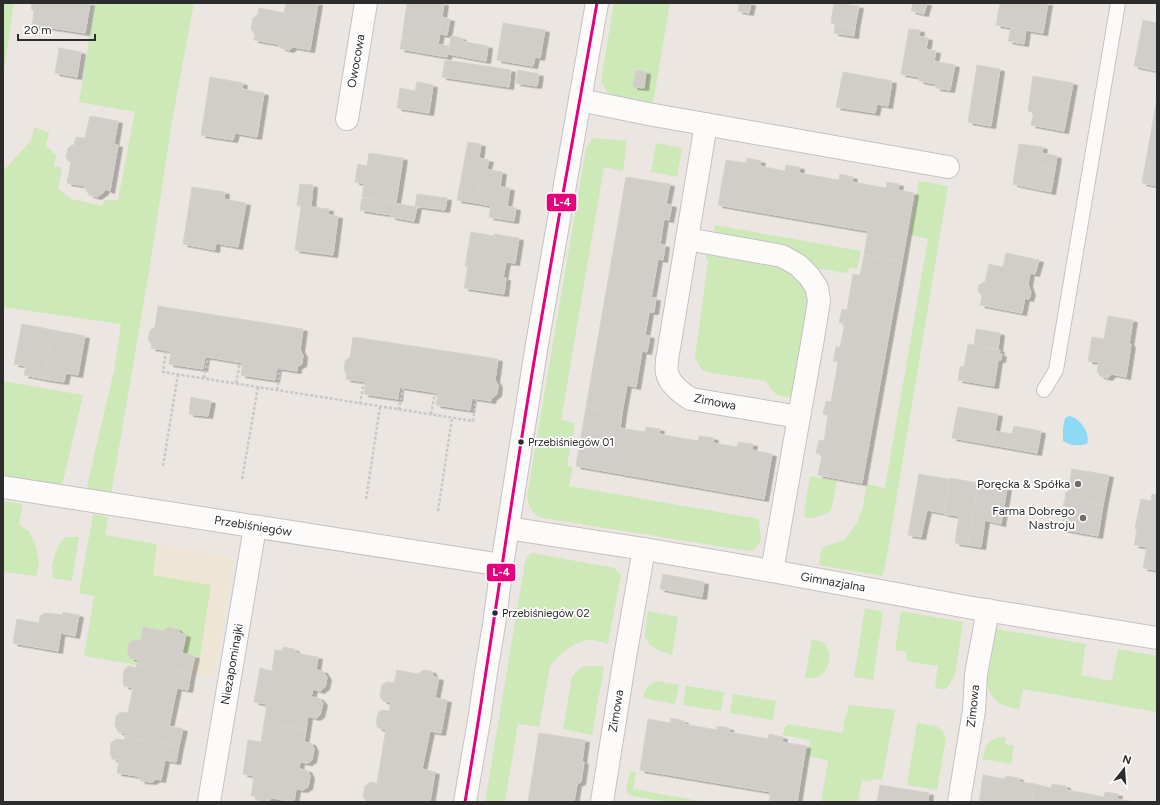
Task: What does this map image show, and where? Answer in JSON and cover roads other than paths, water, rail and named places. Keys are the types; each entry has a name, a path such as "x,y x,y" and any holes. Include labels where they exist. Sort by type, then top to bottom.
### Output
{"street":[{"name":"Owocowa","path":"347,119 366,3"},
{"path":"465,802 537,344 597,3"},
{"path":"580,100 648,114 948,167"},
{"name":"Zimowa","path":"706,124 666,372 676,389 691,399 799,417"},
{"path":"687,239 782,256 798,265 810,276 817,288 819,301 772,570"},
{"name":"Przebiśniegów","path":"3,487 502,565"},
{"name":"Niezapominajki","path":"209,802 255,527"},
{"name":"Gimnazjalna","path":"508,528 772,570 988,610 1157,638"},
{"name":"Zimowa","path":"602,802 644,549"},
{"name":"Zimowa","path":"959,802 974,710 976,674 988,610"}],"lane":[{"path":"1044,390 1056,370 1118,3"}],"water":[{"path":"1069,416 1077,419 1083,426 1087,435 1087,444 1075,445 1063,441 1065,418"}],"place":[{"name":"Przebiśniegów 01","path":"521,442"},
{"name":"Poręcka & Spółka","path":"1078,484"},
{"name":"Farma Dobrego Nastroju","path":"1083,518"},
{"name":"Przebiśniegów 02","path":"495,613"}]}
